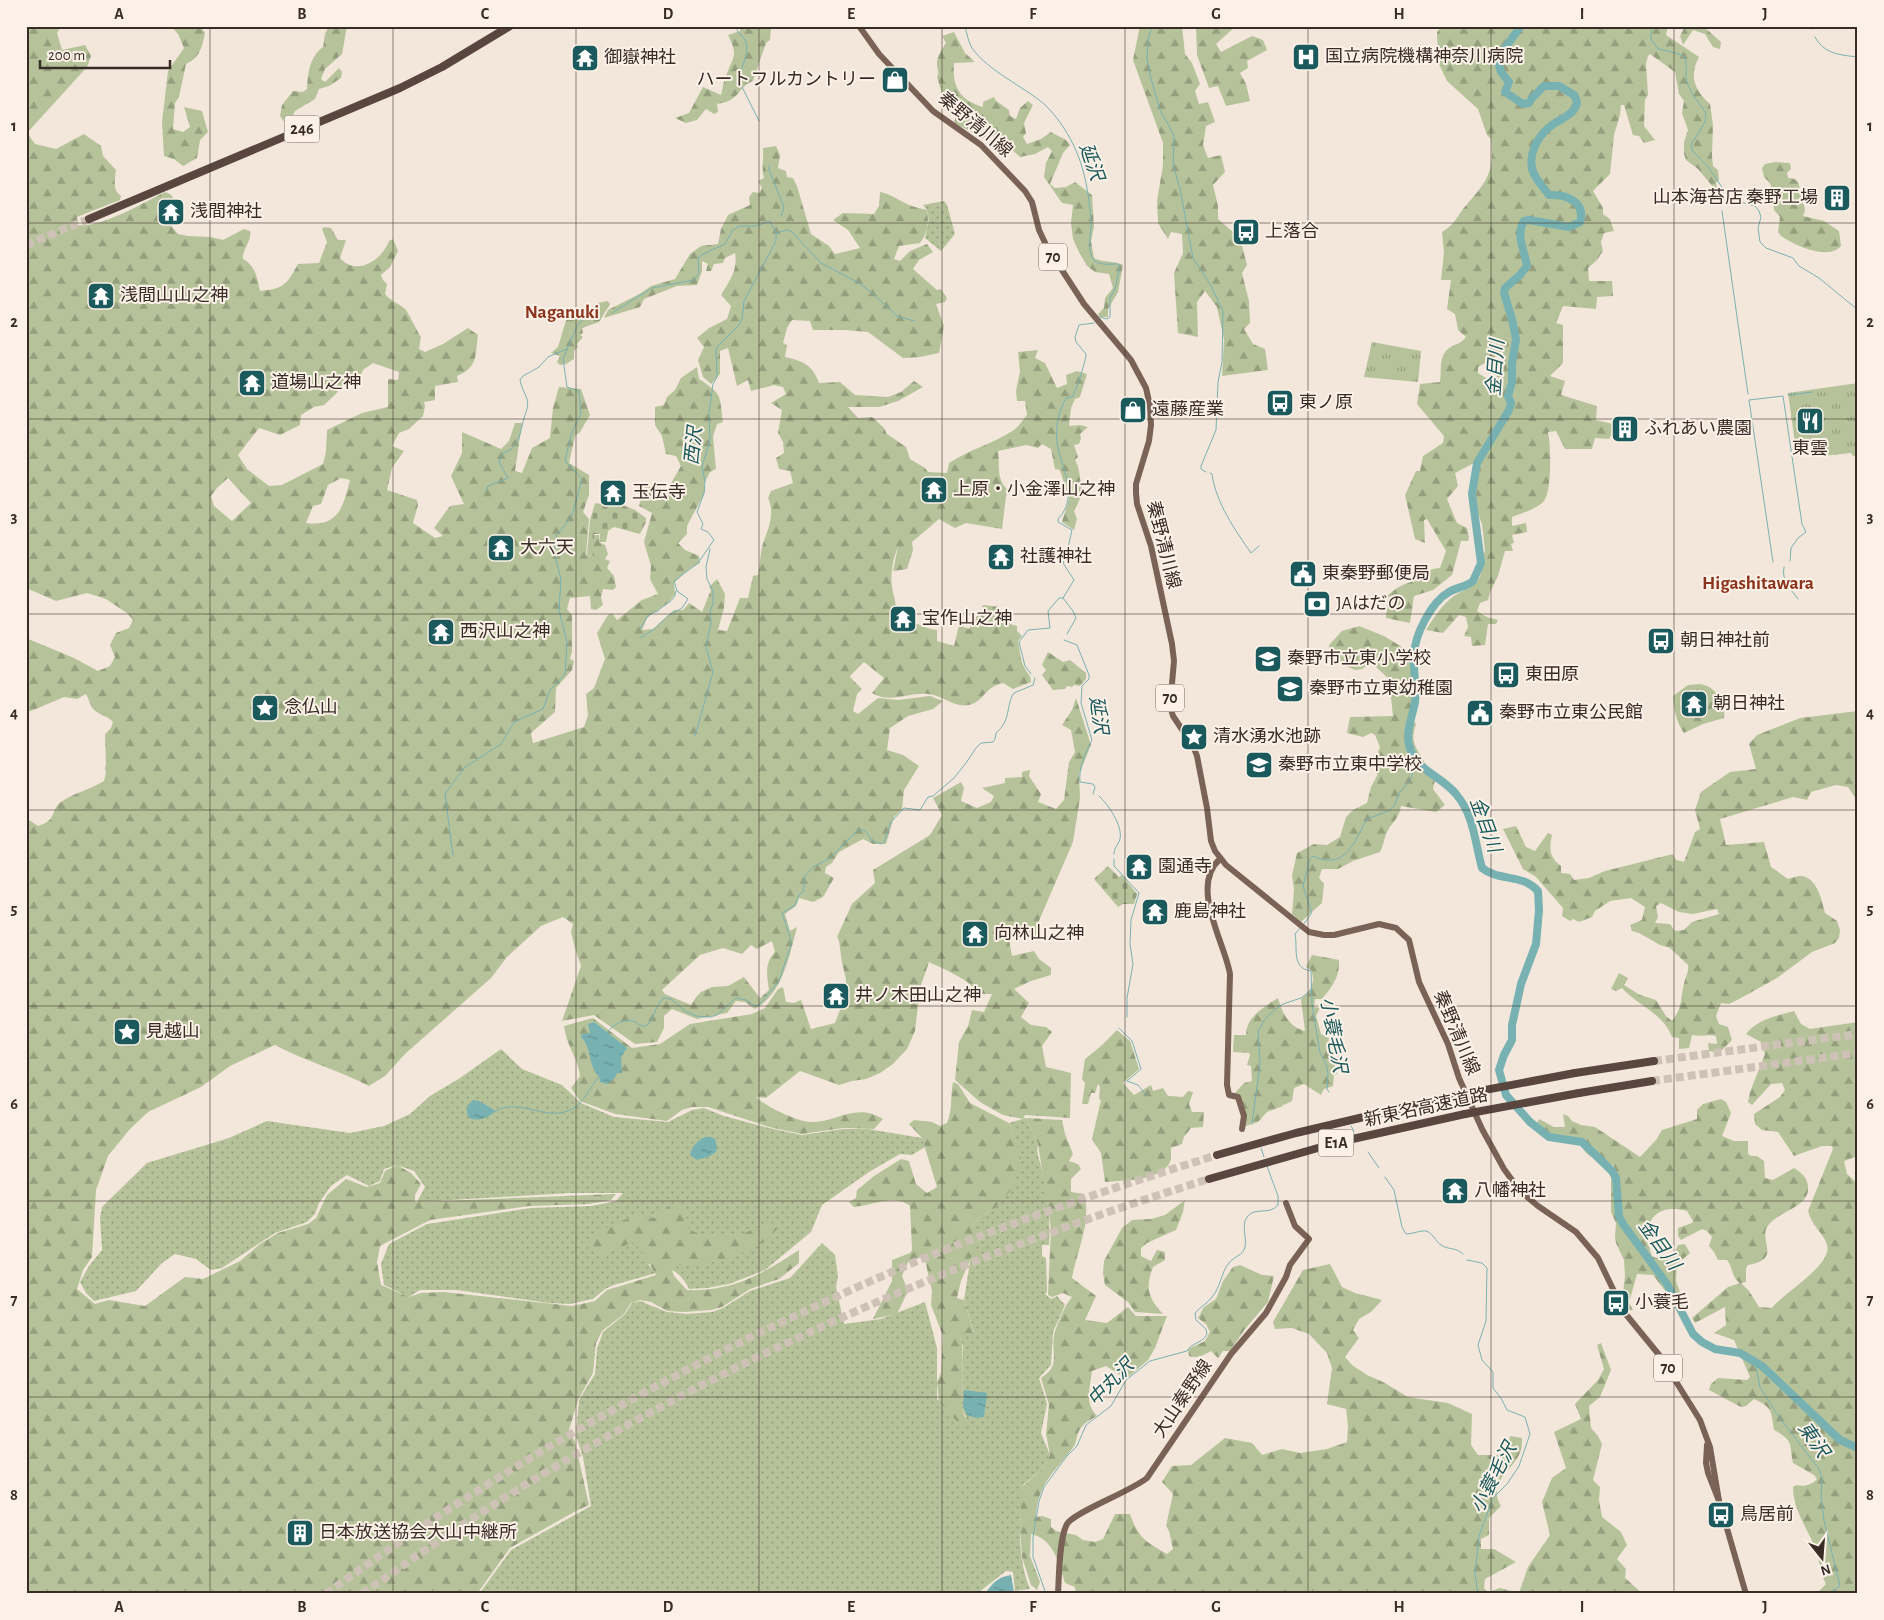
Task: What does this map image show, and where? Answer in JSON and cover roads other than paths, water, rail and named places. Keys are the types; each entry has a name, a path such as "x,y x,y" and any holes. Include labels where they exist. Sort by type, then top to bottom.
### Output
{"highway":[{"name":"246","path":"89,219 407,84 473,50 510,26"},
{"name":"新東名高速道路","path":"1217,1155 1322,1126 1453,1096 1575,1073 1654,1061"},
{"name":"新東名高速道路","path":"1209,1179 1339,1142 1465,1114 1579,1092 1652,1081"}],"main road":[{"name":"秦野清川線","path":"859,26 879,54 933,111 981,145 1025,191 1032,202 1039,230 1047,247 1084,304 1131,360 1146,388 1150,406 1151,425 1147,450 1136,484 1137,504 1149,541 1172,644 1174,661 1170,700 1171,712 1176,723 1193,746 1207,808 1211,841 1220,859 1296,922 1316,934 1329,935 1373,925 1386,925 1396,928 1409,940 1418,982 1448,1044 1470,1106 1504,1169 1520,1191 1576,1232 1598,1258 1624,1312 1669,1370 1700,1420 1707,1438 1706,1468 1719,1501 1746,1594"},
{"path":"1220,859 1211,870 1209,905 1212,921 1226,957 1230,974 1228,1085 1229,1095 1239,1099 1244,1116 1242,1129"},
{"name":"大山秦野線","path":"1058,1594 1062,1540 1067,1524 1076,1516 1135,1487 1153,1472 1231,1354 1266,1312 1290,1265 1310,1239 1295,1226 1286,1203"}],"water":[{"path":"594,1022 627,1048 621,1057 622,1073 617,1073 615,1078 607,1084 600,1082 599,1076 593,1068 587,1046 581,1037 582,1034 590,1033 588,1024"},
{"path":"473,1100 479,1101 496,1111 483,1119 469,1118 467,1108"},
{"path":"705,1137 715,1139 716,1152 697,1160 690,1155 692,1149 695,1144"},
{"path":"964,1390 987,1393 984,1417 976,1418 967,1415 963,1407"},
{"path":"1011,1575 1014,1592 985,1594 996,1581"}],"waterway":[{"name":"西沢","path":"736,26 747,47 739,81 759,121"},
{"name":"延沢","path":"965,26 972,48 979,56 996,71 1044,104 1053,113 1073,144 1081,162 1088,192 1091,221 1091,254 1098,263 1118,264 1120,266 1115,289 1110,298 1110,317 1107,319 1100,317"},
{"path":"1152,26 1148,39 1147,58 1150,75 1160,110 1174,135 1173,164 1180,189 1193,258 1210,284 1223,311 1222,362 1218,382 1216,430 1201,466 1201,469 1206,472"},
{"name":"金目川","path":"1521,26 1497,59 1501,72 1509,82 1505,92 1523,104 1529,103 1544,86 1559,86 1574,95 1577,103 1574,109 1569,115 1552,125 1537,141 1531,162 1535,176 1549,195 1562,196 1577,204 1580,209 1580,222 1569,227 1529,220 1524,221 1521,226 1520,237 1527,266 1505,288 1504,293 1516,339 1512,364 1512,382 1508,396 1511,403 1509,410 1477,463 1472,494 1481,563 1473,581 1452,590 1436,603 1420,630 1414,656 1415,702 1408,734 1409,747 1420,765 1451,788 1462,802 1473,829 1482,868 1496,875 1525,882 1538,891 1539,910 1536,944 1521,984 1512,1025 1512,1040 1499,1070 1506,1095 1530,1122 1549,1137 1582,1142 1612,1171 1616,1178 1619,1216 1667,1284 1693,1334 1702,1342 1715,1349 1740,1353 1762,1366 1840,1440 1858,1448"},
{"path":"1651,26 1651,39 1658,49 1685,57 1688,85 1705,113 1704,123 1691,144 1692,150 1709,168 1730,199 1755,206 1759,211 1761,217 1758,228 1760,242 1766,248 1793,258 1799,266 1819,278 1858,310"},
{"path":"1808,26 1812,29"},
{"path":"1815,37 1823,47 1833,53 1858,57"},
{"name":"西沢","path":"769,166 784,207 781,216"},
{"path":"1722,211 1748,394"},
{"name":"西沢","path":"612,313 652,288 694,280 699,273 698,258 725,244 732,231 739,226 756,226 770,221 776,233 776,241 744,301 742,319 739,325 716,350 717,377 713,384 709,412 710,440 702,467 705,482 704,493 697,512 703,524 701,529 708,532 714,540 698,563 674,581 677,591 688,599 682,608 669,615 653,630 640,638"},
{"path":"776,233 787,230 791,231 821,263 859,283 897,316 914,321"},
{"path":"453,856 445,794 464,768 501,744 514,722 543,709 550,690 565,674 567,642 559,610 561,579 554,553 556,536 572,516 582,479 565,461 571,435 581,413 579,391 567,387 563,359 577,326 582,320 600,314"},
{"name":"延沢","path":"1067,634 1076,618 1063,598 1074,580 1063,563 1072,530 1058,522 1068,501 1067,482 1057,442 1058,419 1066,398 1072,397 1074,394 1086,357 1086,354 1076,342 1075,337 1079,325 1094,323"},
{"path":"486,491 488,486 508,478 499,462 503,453 509,451 516,443 527,409 527,399 520,380 523,376 539,367 548,357 567,349"},
{"path":"1788,395 1813,392"},
{"path":"1773,562 1749,400 1783,396 1802,524 1806,532 1798,538 1791,548 1790,561"},
{"path":"1210,473 1227,516 1251,553 1259,546"},
{"path":"695,736 713,672 706,647 711,623 710,611 713,604 713,591 707,579 706,567 710,549"},
{"path":"1784,567 1785,581 1798,599"},
{"path":"640,629 649,615 658,611 674,598 676,591"},
{"path":"1031,674 1025,666 1019,642 1028,630 1050,628 1048,611 1059,598 1063,598"},
{"name":"延沢","path":"1064,640 1077,645 1089,675 1089,679 1082,686 1081,703 1092,740 1083,761 1080,782 1093,784 1095,787 1093,794"},
{"path":"607,1032 616,1024 627,1020 645,1026 664,998 671,999 685,1011 696,1016 710,1017 717,1015 736,998 746,1000 755,1006 759,1005 779,981 791,945 782,913 795,905 799,895 803,892 805,876 813,867 830,858 859,829 863,830 871,840 881,844 884,842 891,822 904,808 920,810 928,797 933,796 954,778 981,743 993,742 996,733 1006,720 1012,696 1014,693 1033,685 1035,678"},
{"name":"小蓑毛沢","path":"1303,925 1311,914 1303,886 1310,859 1313,856 1324,860 1334,860 1348,852 1367,819 1388,811 1394,806 1400,792 1411,779 1415,760"},
{"name":"延沢","path":"1099,796 1110,810 1119,828 1120,839 1114,854"},
{"name":"延沢","path":"1114,859 1114,866 1139,893 1131,920 1130,944 1133,964 1127,998 1127,1017"},
{"name":"小蓑毛沢","path":"1300,928 1295,934 1297,957 1300,966 1311,971 1312,1004 1320,1053 1328,1073 1327,1089 1329,1092"},
{"name":"中丸沢","path":"1252,1124 1260,1064 1258,1031 1265,1019 1274,1010 1283,1004 1301,998 1311,990"},
{"name":"延沢","path":"1119,1028 1132,1041 1141,1069 1127,1081 1138,1085 1146,1095"},
{"path":"496,1111 505,1107 514,1107 563,1113 580,1103 599,1076"},
{"name":"小蓑毛沢","path":"1351,1126 1354,1131"},
{"name":"中丸沢","path":"1261,1148 1264,1157"},
{"name":"小蓑毛沢","path":"1368,1152 1379,1168"},
{"name":"中丸沢","path":"1046,1594 1033,1557 1033,1537 1039,1501 1044,1487 1067,1456 1077,1446 1086,1425 1111,1406 1126,1380 1150,1361 1187,1351 1205,1337 1207,1334 1206,1329 1196,1320 1195,1313 1215,1293 1229,1263 1244,1250 1245,1220 1254,1212 1270,1210 1278,1205 1278,1196 1267,1166"},
{"name":"小蓑毛沢","path":"1385,1177 1394,1190 1402,1227 1406,1234 1426,1231 1441,1245 1458,1250 1463,1254"},
{"name":"小蓑毛沢","path":"1467,1260 1482,1263 1487,1268 1486,1321 1478,1345 1482,1360 1493,1372 1493,1388 1507,1410 1525,1417 1530,1434 1519,1466 1507,1484 1493,1498 1479,1536 1475,1574 1478,1594"},
{"name":"東沢","path":"1755,1362 1760,1387 1776,1413 1819,1469 1822,1478 1821,1496 1824,1521 1840,1586 1827,1594"}],"tunnel":[{"path":"26,245 89,219"},
{"path":"1654,1061 1858,1034"},
{"path":"1652,1081 1858,1053"},
{"path":"326,1594 466,1498 538,1454 611,1411 761,1332 837,1296 990,1232 1141,1179 1217,1155"},
{"path":"362,1594 476,1516 562,1463 650,1413 740,1366 831,1322 924,1282 1113,1210 1209,1179"}],"place":[{"name":"国立病院機構神奈川病院","path":"1306,57"},
{"name":"御嶽神社","path":"585,58"},
{"name":"ハートフルカントリー","path":"895,80"},
{"name":"山本海苔店 秦野工場","path":"1837,198"},
{"name":"浅間神社","path":"171,212"},
{"name":"上落合","path":"1246,232"},
{"name":"浅間山山之神","path":"101,296"},
{"name":"道場山之神","path":"252,383"},
{"name":"東ノ原","path":"1280,403"},
{"name":"遠藤産業","path":"1133,410"},
{"name":"東雲","path":"1810,421"},
{"name":"ふれあい農園","path":"1625,429"},
{"name":"上原・小金澤山之神","path":"934,490"},
{"name":"玉伝寺","path":"613,493"},
{"name":"大六天","path":"501,548"},
{"name":"社護神社","path":"1001,557"},
{"name":"東秦野郵便局","path":"1303,574"},
{"name":"JAはだの","path":"1317,604"},
{"name":"宝作山之神","path":"903,619"},
{"name":"西沢山之神","path":"441,632"},
{"name":"朝日神社前","path":"1661,641"},
{"name":"秦野市立東小学校","path":"1268,659"},
{"name":"東田原","path":"1506,675"},
{"name":"秦野市立東幼稚園","path":"1290,689"},
{"name":"朝日神社","path":"1694,704"},
{"name":"念仏山","path":"265,708"},
{"name":"秦野市立東公民館","path":"1480,713"},
{"name":"清水湧水池跡","path":"1194,737"},
{"name":"秦野市立東中学校","path":"1259,765"},
{"name":"園通寺","path":"1139,867"},
{"name":"鹿島神社","path":"1155,912"},
{"name":"向林山之神","path":"975,934"},
{"name":"井ノ木田山之神","path":"836,996"},
{"name":"見越山","path":"127,1032"},
{"name":"八幡神社","path":"1455,1191"},
{"name":"小蓑毛","path":"1616,1303"},
{"name":"鳥居前","path":"1721,1515"},
{"name":"日本放送協会大山中継所","path":"300,1533"}],"district":[{"name":"Naganuki","path":"562,312"},
{"name":"Higashitawara","path":"1758,583"}]}
